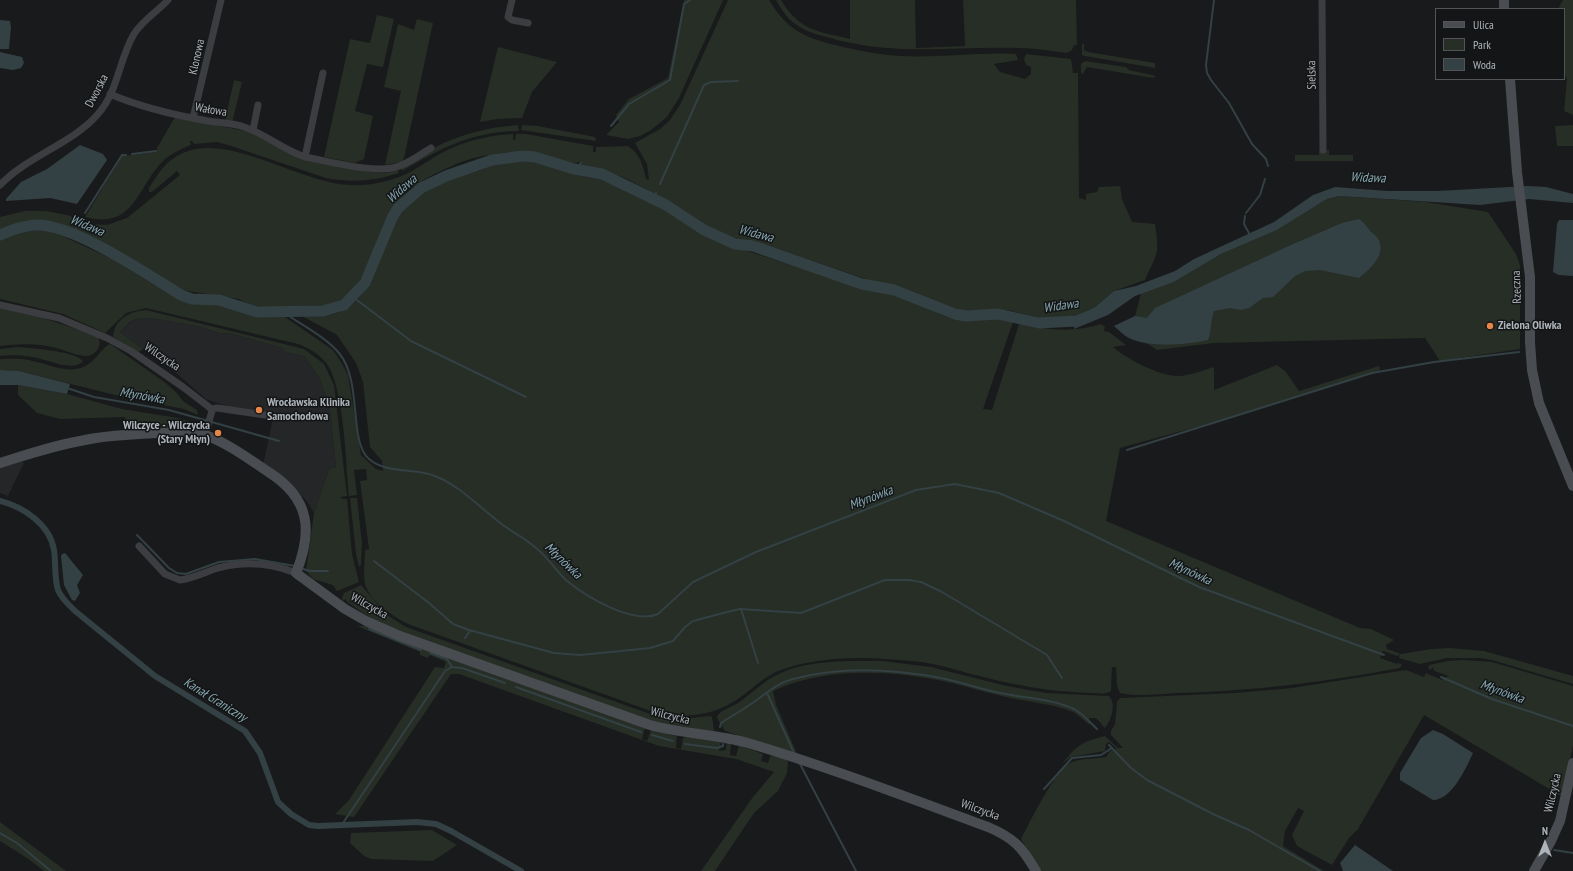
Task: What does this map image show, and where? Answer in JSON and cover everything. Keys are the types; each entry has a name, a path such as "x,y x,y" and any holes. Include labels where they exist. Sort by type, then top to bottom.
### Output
{"street":[{"name":"Dworska","path":"0,185 26,162 72,136 90,123 103,108 110,94 133,35 168,0"},
{"name":"Klonowa","path":"194,118 220,0"},
{"path":"512,0 508,16 512,20 528,23"},
{"name":"Sielska","path":"1322,0 1324,150"},
{"path":"305,157 323,73"},
{"name":"Rzeczna","path":"1510,80 1517,172 1530,277 1530,342 1534,379 1539,403 1573,486"},
{"name":"Wałowa","path":"110,94 135,105 194,118 243,126 253,130 291,152 305,157 370,168 386,169 398,167 432,148"},
{"path":"253,130 258,105"},
{"name":"Wilczycka","path":"0,305 59,318 107,338 183,387 211,412"},
{"path":"206,431 211,412 217,408 265,415"},
{"path":"0,463 68,443 99,437 206,431 276,477 297,499 304,509 307,529 296,573"},
{"name":"Wilczycka","path":"139,546 165,574 180,580 217,569 242,564 265,564 296,573 346,609 366,621 400,636 650,725 681,733 728,739 759,747 988,827 1008,836 1020,846 1036,871"},
{"name":"Wilczycka","path":"1534,871 1551,841 1560,821 1573,763"}],"shaded area":[{"path":"150,318 197,326 219,333 233,334 282,348 285,352 304,356 320,379 330,409 336,467 329,469 314,513 306,500 276,473 263,465 274,414 230,407 206,399 176,373 120,332 131,322 137,319"},
{"path":"20,461 24,463 8,496 0,493 0,467"}],"green space":[{"path":"684,0 723,0 679,98 667,117 651,130 640,136 628,139 606,135 619,122 616,115 629,99 668,78"},
{"path":"728,0 769,0 784,20 792,27 809,37 830,44 872,53 915,56 1016,54 1018,60 994,64 1000,72 1025,79 1031,74 1031,67 1026,65 1024,59 1026,54 1071,59 1073,73 1078,73 1079,198 1086,200 1086,194 1097,192 1099,187 1120,186 1122,199 1132,222 1155,224 1157,242 1156,254 1145,280 1114,291 1095,307 1076,317 1045,319 1007,310 961,311 927,299 908,290 872,281 766,245 734,238 700,224 661,197 625,178 603,170 581,166 582,164 580,162 565,162 545,154 532,152 511,152 467,160 436,173 414,186 402,197 387,216 371,257 358,283 350,294 340,302 328,307 264,307 239,299 182,290 106,244 77,230 71,231 46,222 27,222 0,230 0,217 25,211 46,211 67,215 90,224 107,225 127,218 180,175 177,171 152,192 149,192 149,188 166,164 174,158 193,150 214,148 236,152 260,159 307,176 330,182 359,185 374,184 398,178 443,152 468,142 490,136 513,134 513,140 515,140 516,134 526,134 593,146 593,152 596,152 596,147 628,146 638,156 646,179 649,180 647,164 635,143 660,129 669,121 680,105"},
{"path":"776,0 781,0 795,18 802,24 828,34 850,39 850,0 915,0 916,48 965,46 963,0 1076,0 1077,45 1074,45 1072,50 1067,53 1025,48 906,49 861,45 813,33 796,25 783,12"},
{"path":"1563,0 1573,0 1573,115 1564,111 1567,79 1565,75 1565,8 1559,8"},
{"path":"377,15 394,19 383,67 367,64 355,111 373,116 364,159 355,163 324,157 350,39 370,43"},
{"path":"417,19 433,23 404,158 401,162 385,165 401,91 384,87 398,24 414,30"},
{"path":"1082,44 1084,44 1084,50 1088,52 1155,63 1155,68 1085,56 1082,55"},
{"path":"498,47 557,62 532,92 522,118 497,119 480,122"},
{"path":"1085,61 1126,67 1129,70 1156,76 1153,78 1087,67 1083,74 1081,73 1081,64"},
{"path":"234,80 242,82 232,123 225,121"},
{"path":"175,117 255,133 286,152 370,172 385,173 398,170 399,173 381,178 354,181 336,180 217,142 194,144 190,141 191,145 177,151 164,160 133,204 125,212 115,217 102,219 85,217 122,156 157,152 157,148"},
{"path":"518,125 519,131 486,134 471,138 444,148 402,171 400,168 434,148 463,135 481,130"},
{"path":"522,125 538,126 595,137 596,141 521,130"},
{"path":"1573,125 1573,146 1557,146 1555,126"},
{"path":"1319,150 1329,150 1329,155 1353,155 1353,161 1295,161 1295,155 1319,155"},
{"path":"527,159 580,176 600,179 671,213 709,238 744,250 866,289 901,297 945,316 965,321 995,318 1013,322 983,409 992,410 1019,324 1040,328 1071,330 1101,324 1105,327 1104,331 1109,332 1126,345 1113,347 1126,357 1153,370 1170,375 1182,376 1214,367 1214,390 1277,365 1286,372 1299,391 1379,366 1380,370 1240,415 1120,448 1106,521 1360,628 1371,629 1394,640 1386,645 1387,649 1401,654 1431,649 1450,648 1484,651 1573,676 1573,684 1492,660 1480,658 1447,658 1420,664 1399,658 1400,654 1398,656 1383,651 1380,658 1397,664 1396,666 1398,663 1402,664 1400,668 1345,678 1262,688 1140,695 1120,693 1117,686 1116,667 1112,667 1111,691 1107,693 1098,693 1060,691 1029,687 921,662 872,658 843,658 799,664 786,668 774,673 733,702 714,711 684,716 662,715 408,624 389,613 372,597 364,580 365,550 369,549 360,481 367,480 366,469 354,470 357,495 349,496 343,426 337,389 332,374 326,363 314,352 298,344 146,308 126,313 105,333 63,314 0,299 0,239 24,231 40,229 52,231 112,259 176,298 234,308 247,313 282,315 333,350 341,362 348,375 361,455 376,469 383,471 382,461 370,447 363,382 356,363 337,335 302,316 324,316 334,314 344,310 356,301 366,289 373,276 398,216 411,199 431,186 459,174 473,172 510,160"},
{"path":"1339,196 1426,202 1488,212 1516,254 1520,265 1520,349 1440,361 1425,338 1214,343 1157,350 1148,344 1129,338 1114,326 1135,316 1141,293 1174,282 1221,254 1277,230 1327,199"},
{"path":"0,308 37,316 97,336 100,342 98,349 93,354 86,356 42,345 21,344 0,346"},
{"path":"146,310 304,349 324,364 334,385 347,496 341,497 342,499 347,499 352,554 359,582 337,591 333,585 313,579 306,571 314,513 329,469 336,467 330,409 320,379 304,356 285,352 282,348 233,334 219,333 197,326 150,318 137,319 130,322 120,332 143,349 139,352 113,337 116,325 124,317 135,312"},
{"path":"110,344 163,381 176,392 183,401 197,410 198,415 184,409 123,397 19,371 0,370 0,359 9,358 28,360 61,368 76,369 88,364 106,346"},
{"path":"17,347 62,352 83,361 72,366 28,356 0,356 0,349"},
{"path":"18,385 67,394 122,409 178,418 202,426 194,428 128,430 125,417 60,419 37,413 18,395"},
{"path":"350,498 357,498 362,543 361,565 359,567 356,554"},
{"path":"361,585 387,615 406,627 653,715 680,719 710,716 712,717 713,733 667,726 436,645 375,621 347,602 346,599 343,601 342,598 344,593"},
{"path":"357,626 368,626 645,728 642,739 647,741 651,730 677,736 676,748 681,749 683,738 686,737 721,742 719,751 726,750 727,742 731,745 730,755 736,756 739,745 763,754 761,761 768,763 771,755 786,759 788,762 787,773 778,791 754,813 715,871 701,871 753,797 774,772 736,759 659,746 459,674 451,674 354,817 335,814 349,800 435,667 444,668 446,662 430,655 428,658 420,655 420,652"},
{"path":"1463,660 1492,662 1573,686 1573,745 1563,797 1424,715 1358,829 1349,838 1332,865 1297,846 1292,835 1304,811 1298,808 1285,831 1283,846 1324,871 1040,871 1021,839 1051,785 1065,767 1076,761 1106,757 1110,751 1117,749 1109,742 1106,744 1105,751 1071,757 1063,763 1076,748 1085,742 1105,736 1118,748 1123,748 1111,735 1111,731 1115,724 1117,702 1120,698 1235,693 1292,688 1406,670 1424,677 1426,673 1442,680 1443,678 1449,676 1434,671 1433,667 1431,670 1428,668 1429,665"},
{"path":"882,661 931,667 1007,686 1046,693 1109,696 1113,704 1113,708 1105,728 1096,718 1089,718 1090,725 1075,713 1065,709 950,683 922,677 879,673 857,673 835,674 814,678 793,683 773,691 776,705 797,754 725,731 717,718 719,713 738,703 759,686 785,671 826,662"},
{"path":"0,822 66,871 44,871 0,841"},
{"path":"432,830 457,845 433,861 371,859 364,856 350,843 351,833"}],"water":[{"path":"0,20 10,21 11,27 9,49 0,49"},
{"path":"0,52 22,57 24,63 21,68 13,70 0,68"},
{"path":"80,145 103,154 107,160 77,204 50,198 6,201 6,199 21,182 47,169"},
{"path":"1528,186 1546,187 1573,194 1573,203 1529,199 1480,205 1339,196 1327,199 1277,230 1221,254 1174,282 1135,296 1108,315 1074,329 1076,317 1095,307 1114,291 1136,286 1175,271 1194,259 1274,222 1313,195 1335,187 1388,191 1437,191"},
{"path":"1359,219 1376,236 1380,245 1380,250 1376,261 1359,278 1320,270 1305,271 1295,276 1273,297 1263,298 1249,308 1241,310 1230,308 1214,311 1208,340 1199,342 1168,345 1147,343 1129,338 1114,326 1135,316 1147,318 1155,308 1291,245 1342,223"},
{"path":"1559,220 1573,220 1573,276 1559,275 1553,272 1557,224"},
{"path":"0,370 19,371 70,384 67,394 18,385 0,385"},
{"path":"65,553 83,575 77,585 80,593 75,601 72,600 64,585 61,556"},
{"path":"1433,730 1443,734 1473,753 1458,782 1446,795 1440,799 1433,800 1400,780 1400,773 1421,738"},
{"path":"1355,845 1393,871 1343,871 1340,863"}],"waterway":[{"path":"611,126 629,104 670,80 684,4 690,0"},
{"path":"1214,0 1206,65 1207,73 1229,103 1252,144 1266,159 1268,166"},
{"path":"660,184 704,85 711,82 738,81"},
{"path":"132,154 156,151"},
{"path":"85,213 122,155 126,155"},
{"name":"Widawa","path":"0,235 18,228 35,225 51,227 69,232 89,241 181,295 192,299 219,300 257,312 323,311 344,305 365,283 392,218 398,208 421,188 446,176 492,160 523,156 535,157 574,169 602,174 666,205 704,230 735,244 753,246 862,284 894,290 955,314 966,316 998,314 1039,323 1077,321 1089,316"},
{"name":"Widawa","path":"576,169 581,163"},
{"path":"1246,213 1260,195 1265,179"},
{"name":"Widawa","path":"653,199 656,193"},
{"path":"1245,216 1244,224 1250,235"},
{"name":"Widawa","path":"73,235 76,229"},
{"path":"353,297 411,341 526,397"},
{"name":"Młynówka","path":"283,312 334,347 339,353 346,365 351,379 359,439 363,450 369,459 384,467 435,476 453,485 503,525 532,544 567,581 598,601 623,613 636,616 658,614 693,582 756,552 916,490 955,484 999,493 1064,521 1199,587 1384,655"},
{"path":"1127,450 1372,373 1434,362 1519,352"},
{"name":"Młynówka","path":"67,388 94,397 169,410 279,441"},
{"name":"Kanał Graniczny","path":"0,501 26,512 47,532 54,550 56,580 59,593 75,611 155,676 245,731 260,753 278,802 291,814 309,825 318,826 417,822 436,824 521,871"},
{"path":"137,535 169,568 177,573 186,574 219,562 255,559 295,566"},
{"path":"374,561 429,603 453,624 469,630 554,653 581,655 650,648 673,641 685,627 693,621 740,609 801,613 885,580 909,580 921,582 942,592 1047,655 1062,678"},
{"path":"303,569 310,571 328,571"},
{"path":"741,609 758,663"},
{"path":"369,629 421,650"},
{"path":"465,638 470,631"},
{"path":"430,653 447,659 452,667"},
{"path":"341,826 445,671 452,667 462,668 505,683"},
{"path":"720,727 721,723 772,689 787,681 830,672 867,670 941,678 1000,693 1057,703 1074,709 1097,729"},
{"name":"Młynówka","path":"1441,677 1492,699 1573,726"},
{"path":"516,687 641,732"},
{"path":"767,693 794,753"},
{"path":"652,735 673,741"},
{"path":"685,744 717,748 723,746 723,744"},
{"path":"1109,745 1131,768 1147,780 1213,814 1249,830 1320,871"},
{"path":"1044,789 1072,758 1101,755 1112,748"},
{"path":"800,764 856,871"},
{"path":"0,833 17,843 51,871"},
{"path":"1554,850 1573,853"}],"place":[{"name":"Zielona Oliwka","path":"1490,326"},
{"name":"Wrocławska Klinika Samochodowa","path":"259,410"},
{"name":"Wilczyce - Wilczycka (Stary Młyn)","path":"218,433"}]}
